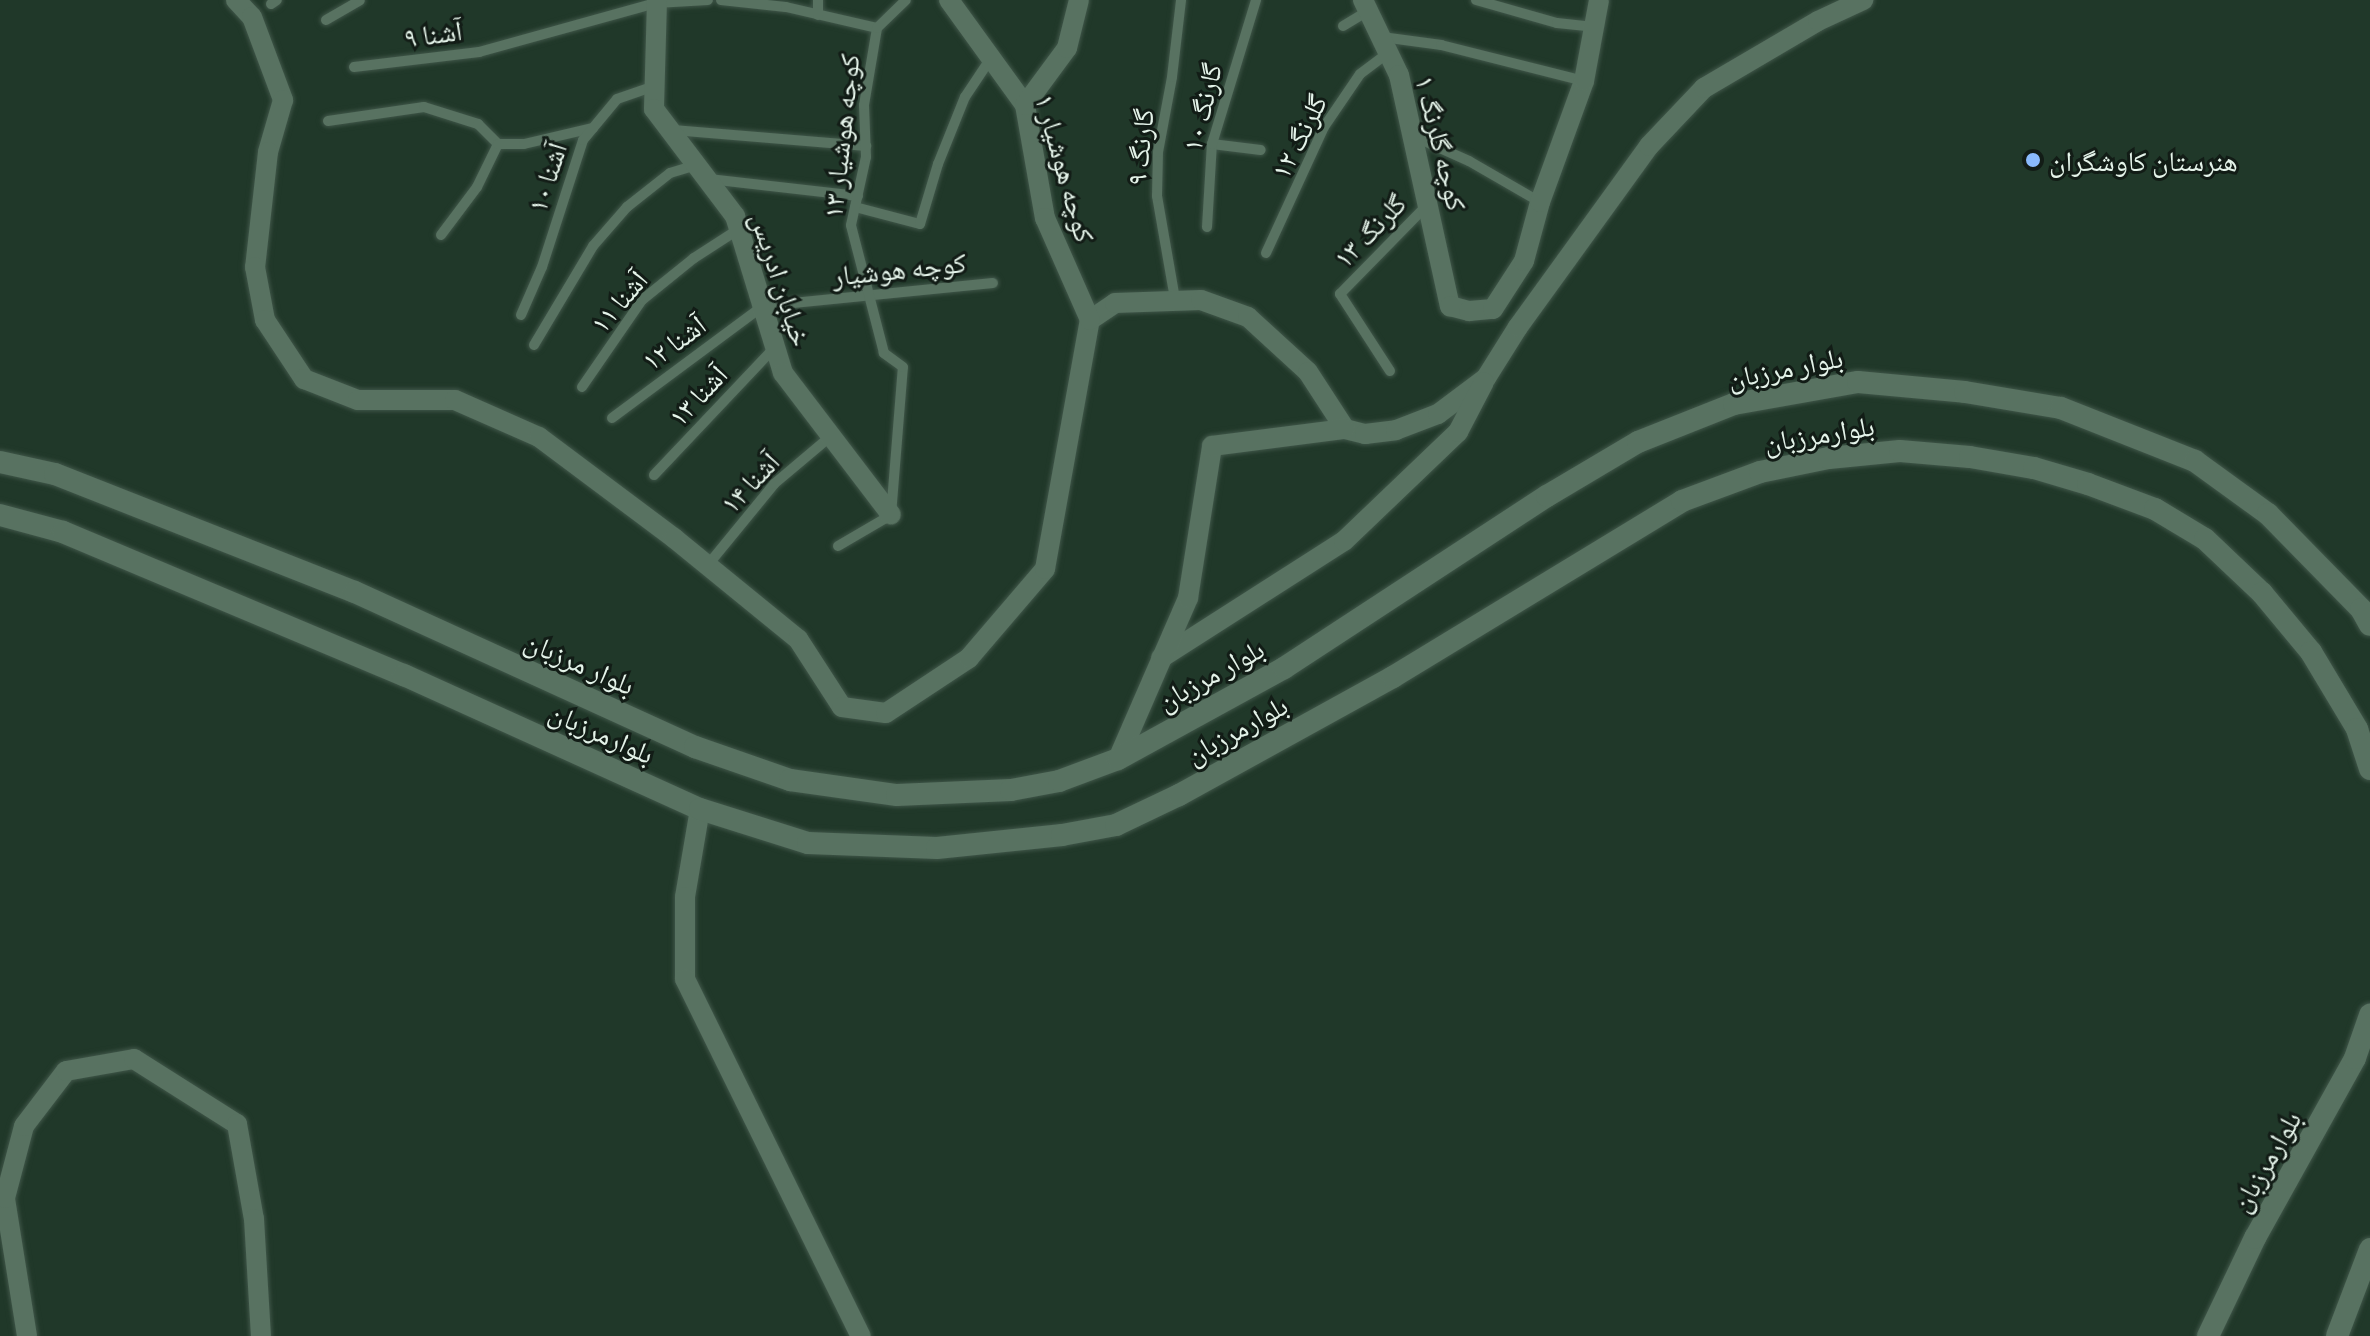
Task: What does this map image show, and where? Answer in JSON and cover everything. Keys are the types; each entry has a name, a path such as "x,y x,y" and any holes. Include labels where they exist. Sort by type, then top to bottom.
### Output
{"main road":[{"name":"بلوار مرزبان","path":"0,462 55,474 355,592 695,747 790,780 897,795 1011,790 1059,781 1118,759 1284,668 1547,496 1638,442 1734,404 1858,382 1965,392 2061,408 2195,461 2268,514 2361,609 2370,625"},
{"name":"بلوارمرزبان","path":"0,515 63,532 361,657 700,809 808,843 937,848 1062,835 1116,825 1179,795 1393,677 1682,501 1760,472 1829,458 1900,451 2034,468 2155,509 2205,539 2262,593 2311,652 2357,729 2370,769"},
{"name":"بلوارمرزبان","path":"2208,1336 2255,1238 2355,1058 2370,1015"},
{"path":"2337,1336 2370,1249"}],"street":[{"path":"236,0 252,17 283,100 268,152 255,267 265,320 304,379 358,400 455,400 539,437 798,639 842,707 886,713 969,658 1045,569 1090,320 1115,303 1201,300 1248,317 1308,372 1345,429"},
{"name":"کوچه هوشیار ۱","path":"949,0 1025,105 1045,218 1090,320"},
{"path":"1025,105 1067,48 1079,0"},
{"path":"1540,202 1584,81 1599,0"},
{"path":"1161,658 1344,541 1458,432 1486,378 1518,327 1649,146 1704,88 1818,21 1863,0"},
{"name":"خیابان ادریس","path":"656,2 654,109 735,216 783,373 891,515"},
{"name":"کوچه گلرنگ ۱","path":"1366,5 1399,75 1450,306 1469,311 1493,309 1524,261 1540,202"},
{"path":"1118,759 1188,598 1212,446 1345,429 1365,434 1396,430 1438,414 1486,378"},
{"path":"700,809 685,897 685,979 861,1336"},
{"path":"27,1336 5,1198 24,1126 66,1071 134,1059 237,1124 254,1219 261,1336"}],"lane":[{"path":"326,20 360,0"},
{"name":"آشنا ۹","path":"354,67 479,52 656,2 708,0"},
{"path":"721,0 786,7 877,28"},
{"path":"818,0 818,15"},
{"name":"کوچه هوشیار ۱۳","path":"891,515 903,367 884,353 851,225 866,146 864,105 877,28 906,0"},
{"name":"گارنگ ۹","path":"1175,299 1157,196 1158,152 1172,77 1181,0"},
{"name":"گارنگ ۱۰","path":"1207,227 1212,144 1256,0"},
{"path":"1476,0 1557,23 1594,27"},
{"path":"1343,26 1366,5"},
{"path":"1384,45 1441,45 1584,81"},
{"name":"گلرنگ ۱۲","path":"1266,253 1324,127 1384,45"},
{"path":"534,345 593,246 627,207 670,173 701,172 857,201 920,224 938,164 965,97 991,58"},
{"name":"آشنا ۱۰","path":"521,315 542,267 583,140 617,99 654,86"},
{"path":"328,121 424,107 478,124 498,144 524,144 593,128"},
{"path":"670,130 866,146"},
{"path":"1413,136 1469,161 1540,202"},
{"path":"441,235 477,187 498,144"},
{"path":"1212,144 1261,150"},
{"name":"گلرنگ ۱۳","path":"1390,371 1340,294 1429,203"},
{"name":"آشنا ۱۱","path":"582,387 642,300 694,258 739,229"},
{"name":"کوچه هوشیار","path":"763,306 993,283"},
{"name":"آشنا ۱۲","path":"612,418 763,306"},
{"name":"آشنا ۱۳","path":"654,475 775,347"},
{"name":"آشنا ۱۴","path":"707,566 774,484 831,436"},
{"path":"838,546 891,515"}],"place":[{"name":"هنرستان کاوشگران","path":"2033,160"}]}
